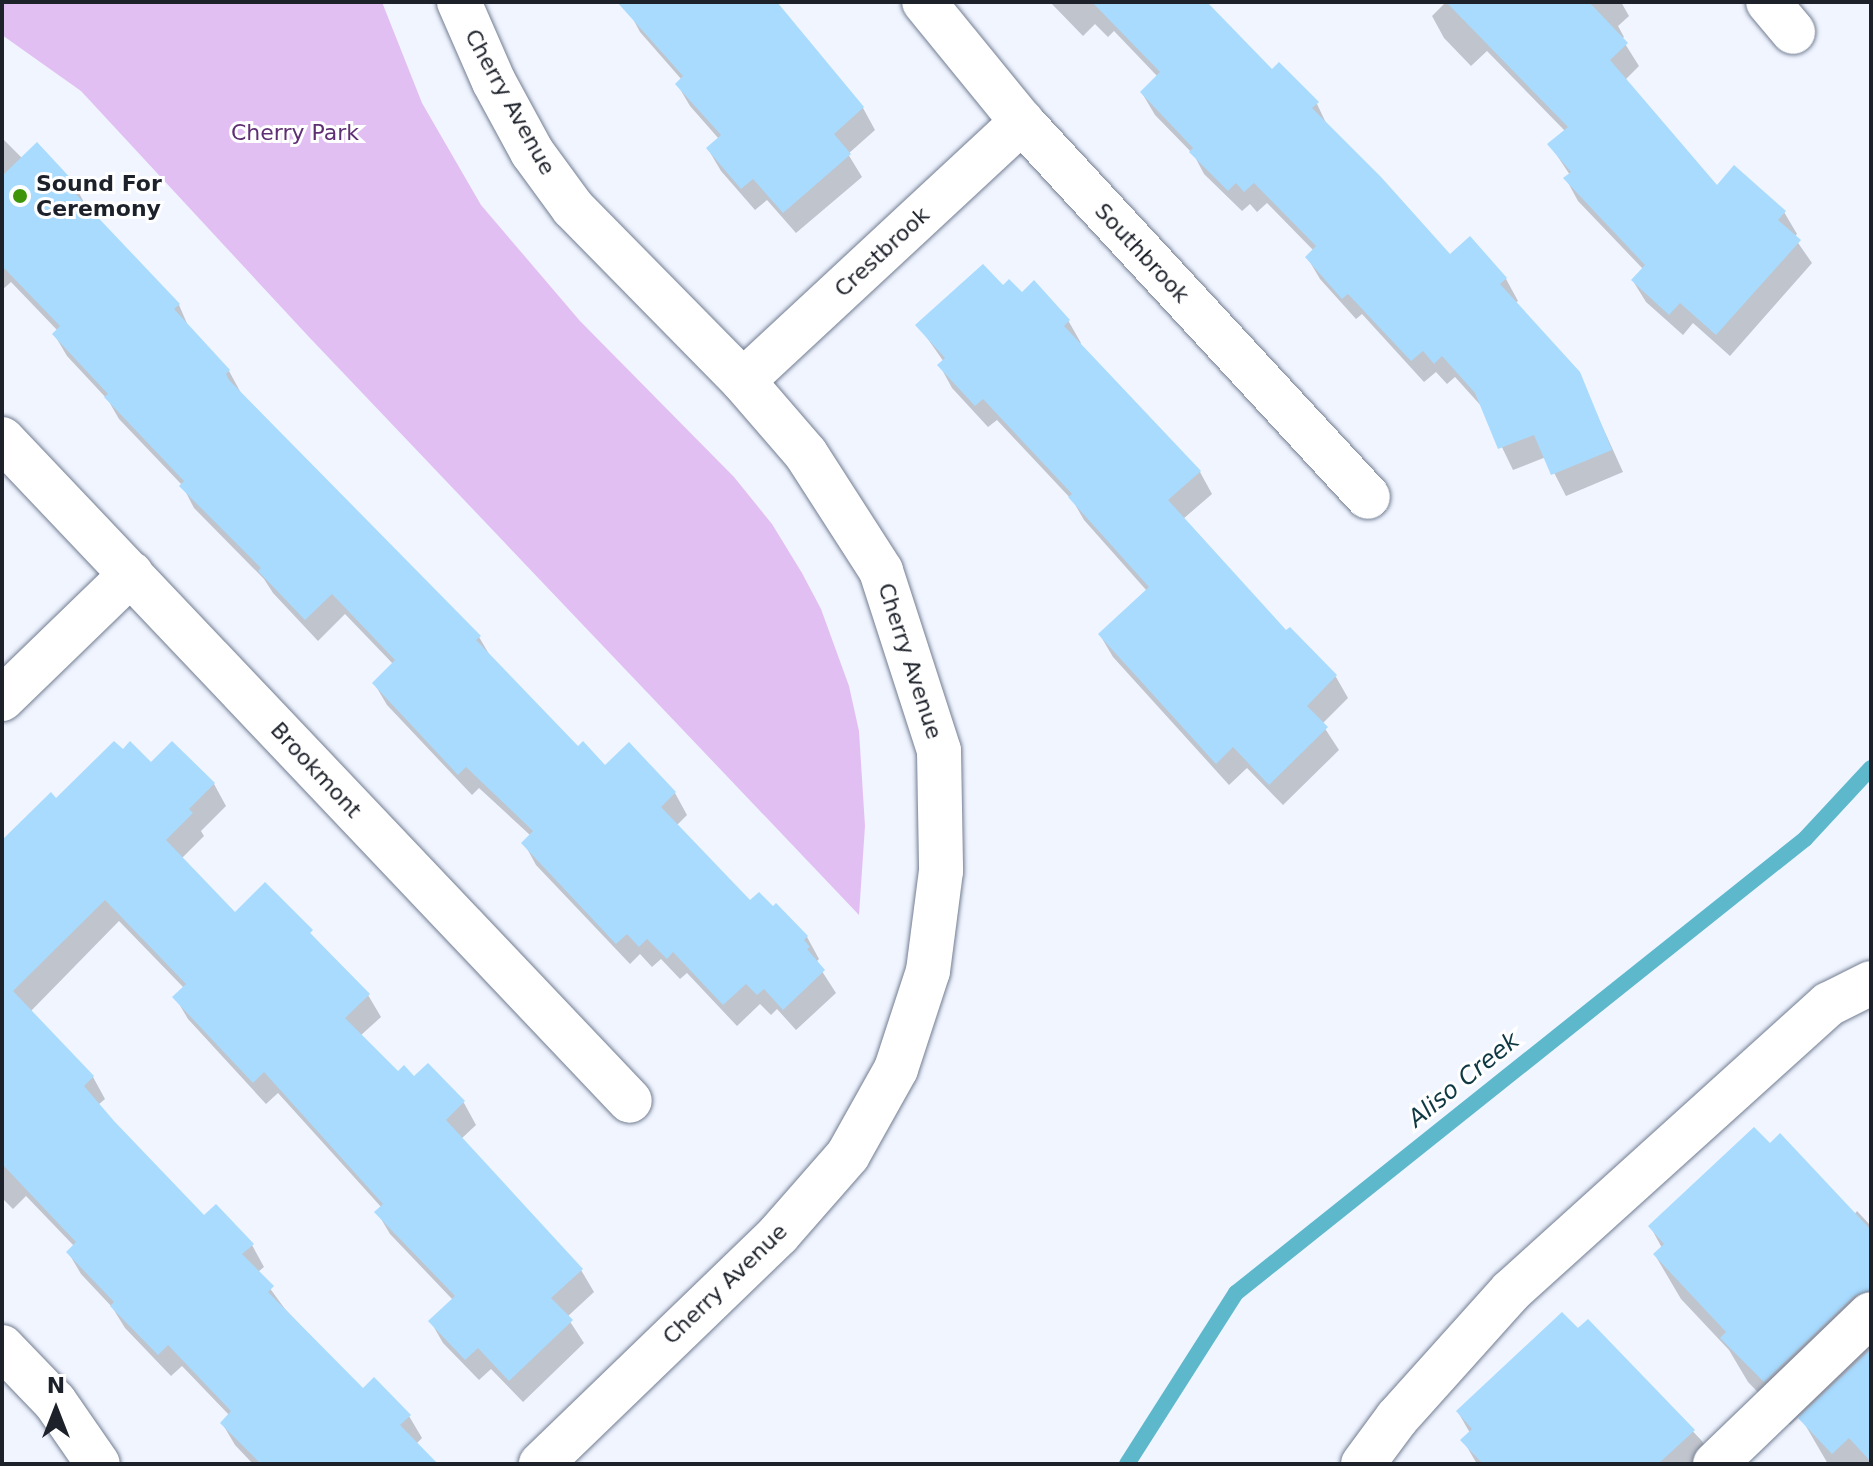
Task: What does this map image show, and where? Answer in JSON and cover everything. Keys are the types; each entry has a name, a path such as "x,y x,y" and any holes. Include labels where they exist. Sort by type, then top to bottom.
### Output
{"street":[{"name":"Cherry Avenue","path":"459,2 467,25 532,152 573,208 743,381 806,454 881,571 939,751 941,871 928,971 896,1069 848,1155 778,1235 541,1464"},
{"name":"Southbrook","path":"924,2 1022,122 1368,497"},
{"name":"Crestbrook","path":"743,381 1022,122"},
{"name":"Brookmont","path":"2,439 630,1101"},
{"path":"2,699 131,574"},
{"path":"1363,1464 1397,1418 1511,1291 1829,1004 1871,983"},
{"path":"1715,1464 1871,1314"},
{"path":"2,1347 55,1402 98,1464"}],"green space":[{"name":"Cherry Park","path":"2,2 382,2 422,103 481,205 580,321 734,477 772,524 821,609 849,686 859,731 865,826 859,915 309,337 81,91 2,35"}],"building":[{"path":"617,2 777,2 864,107 834,134 851,154 783,213 753,179 741,189 706,148 721,135 675,84 683,76"},
{"path":"1092,2 1207,2 1272,69 1279,62 1319,102 1312,108 1381,177 1450,254 1470,236 1507,278 1500,284 1580,372 1612,450 1551,475 1534,435 1498,449 1475,393 1442,356 1434,364 1423,351 1411,361 1348,294 1342,299 1305,257 1316,246 1254,183 1244,192 1236,183 1228,191 1189,152 1193,148 1140,92 1160,72"},
{"path":"1446,2 1589,2 1628,43 1610,60 1717,185 1734,165 1786,211 1778,220 1801,240 1716,335 1680,303 1669,315 1631,280 1645,265 1563,178 1571,172 1547,144 1568,127"},
{"path":"37,142 75,183 70,188 180,304 174,309 230,370 226,374 229,380 481,636 476,640 578,746 583,741 605,765 629,742 676,792 661,807 750,900 759,892 773,906 776,903 808,936 804,940 810,947 807,949 825,970 783,1010 764,989 757,995 746,984 723,1005 673,952 667,959 647,939 639,947 627,934 616,944 521,843 533,831 466,767 458,775 372,683 395,660 332,594 305,620 258,571 261,568 179,486 184,481 104,397 108,394 52,334 60,326 2,266 2,176"},
{"path":"983,264 1003,285 1009,279 1022,292 1034,280 1070,320 1064,326 1201,471 1168,500 1286,630 1290,627 1337,675 1307,706 1328,727 1269,785 1233,747 1216,764 1098,634 1149,587 1068,497 1072,494 983,399 975,406 937,365 945,358 915,325"},
{"path":"114,741 123,749 130,741 151,762 172,741 215,783 189,809 193,813 166,840 235,912 265,882 313,930 310,933 370,994 345,1018 398,1071 404,1065 414,1076 428,1063 465,1101 446,1120 583,1269 551,1298 573,1320 509,1381 478,1348 465,1360 428,1321 455,1296 374,1212 383,1204 264,1072 253,1083 172,997 186,984 105,900 13,991 94,1076 84,1086 114,1121 204,1215 216,1204 254,1244 242,1254 274,1286 268,1292 363,1388 374,1377 411,1415 400,1425 438,1464 261,1464 220,1423 231,1411 168,1345 158,1355 110,1306 114,1302 66,1252 76,1242 2,1164 2,840 51,792 56,798"},
{"path":"1754,1127 1770,1143 1780,1133 1871,1230 1871,1290 1854,1296 1764,1382 1720,1338 1726,1332 1653,1254 1664,1244 1648,1226"},
{"path":"1562,1312 1578,1328 1588,1319 1695,1430 1658,1464 1483,1464 1460,1440 1472,1429 1456,1411"},
{"path":"1871,1349 1871,1462 1849,1438 1832,1454 1798,1418"}],"waterway":[{"name":"Aliso Creek","path":"1127,1464 1236,1293 1805,839 1871,768"}],"place":[{"name":"Sound For Ceremony","path":"20,196"}]}
